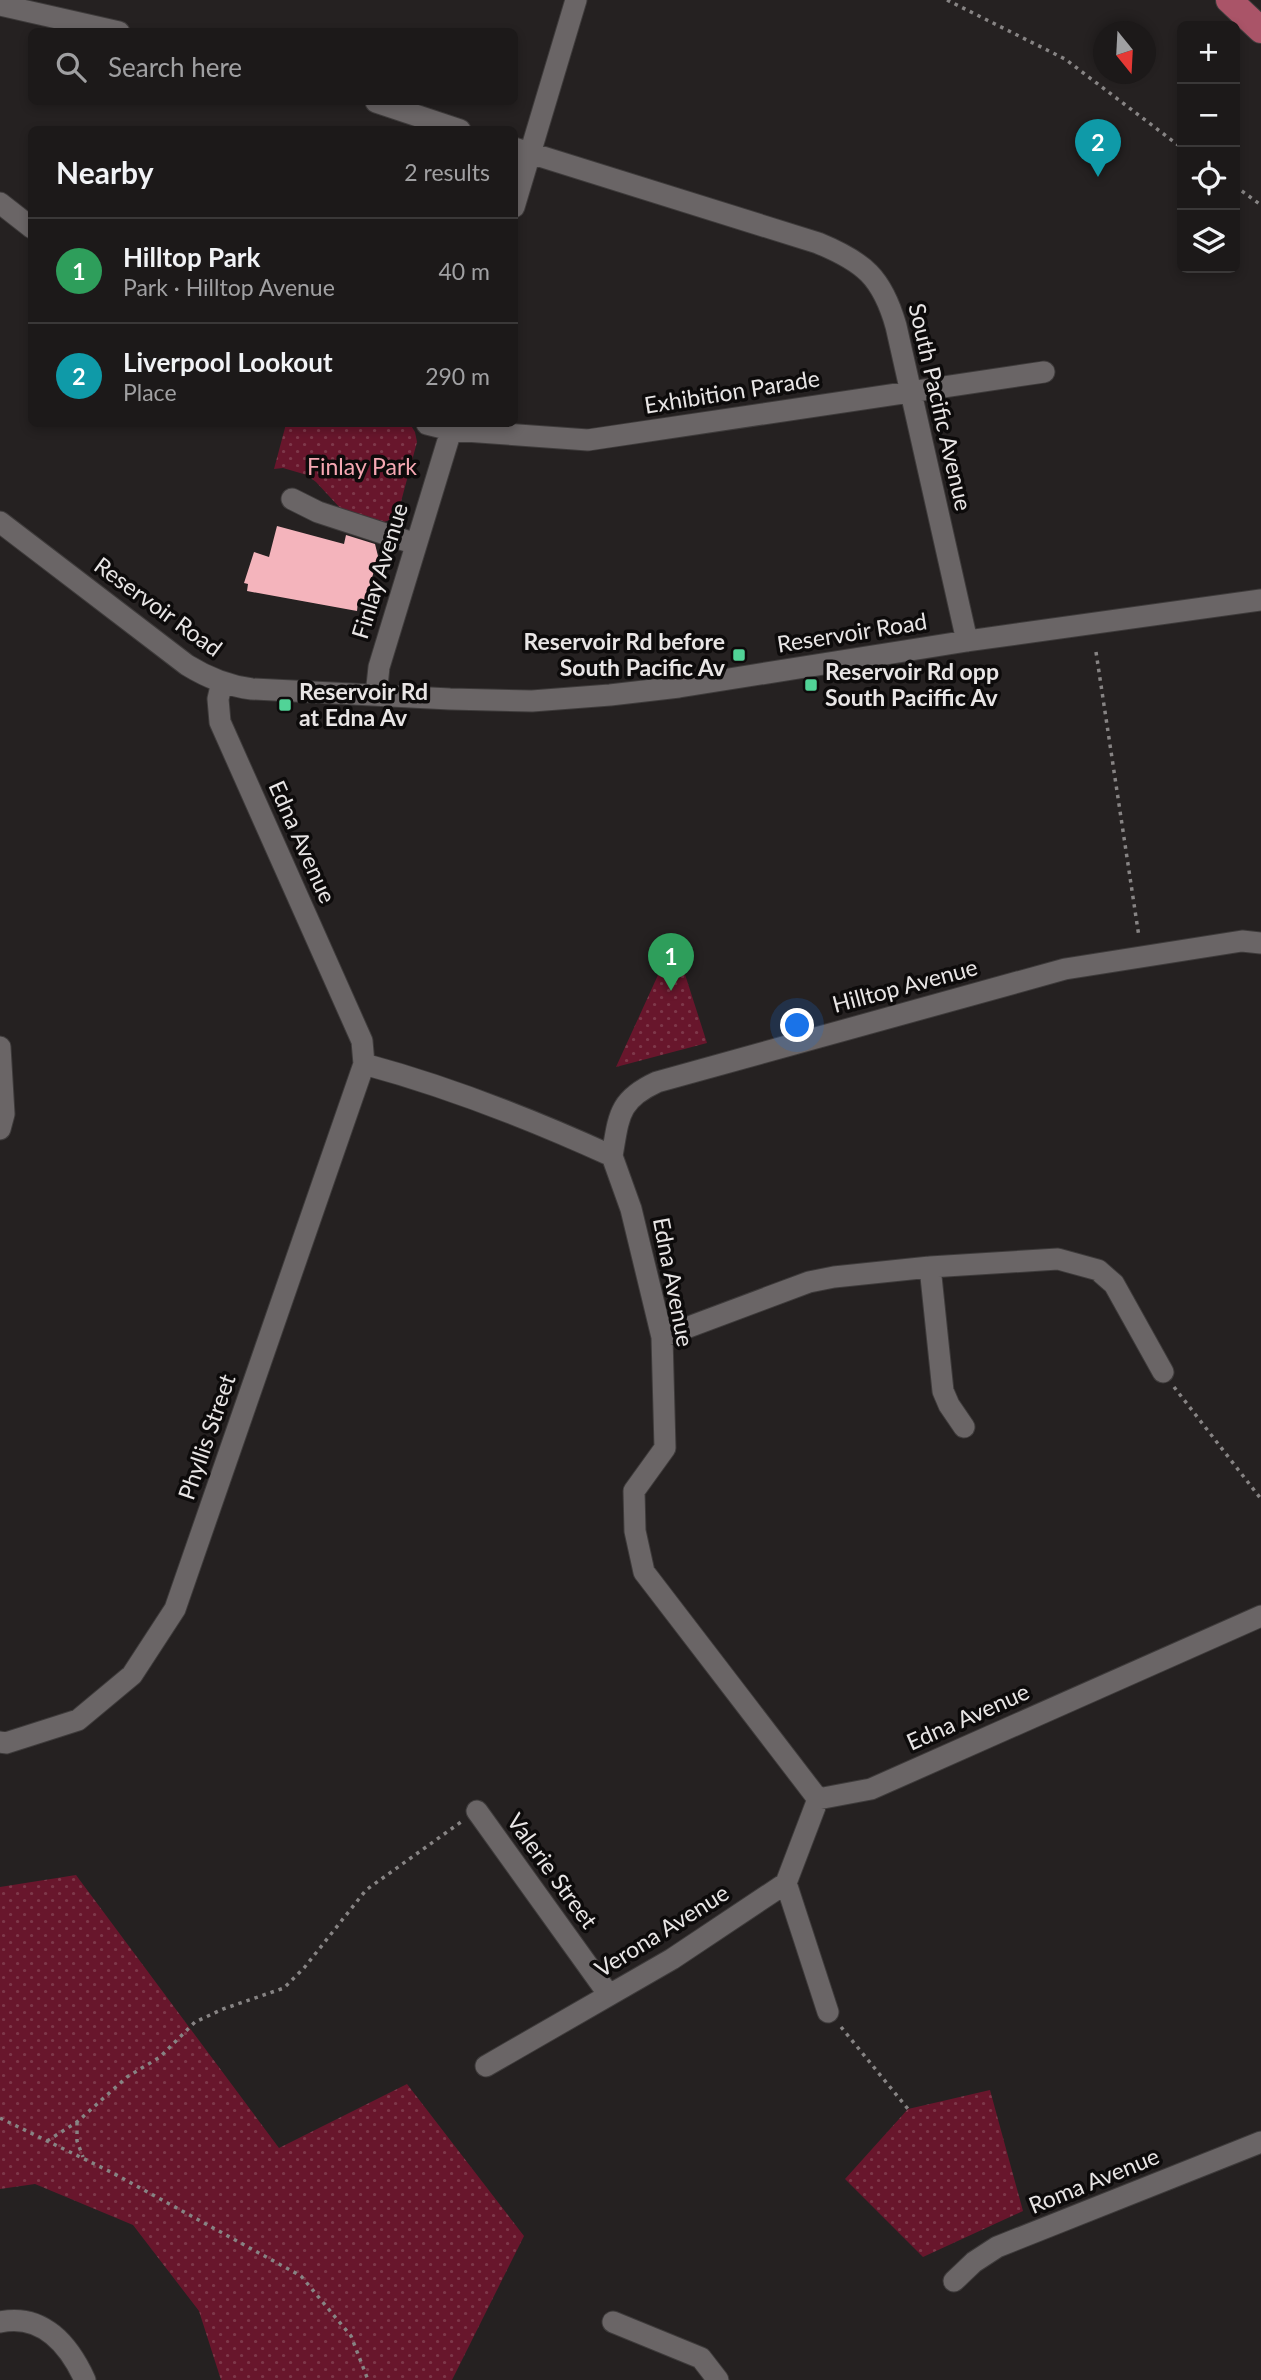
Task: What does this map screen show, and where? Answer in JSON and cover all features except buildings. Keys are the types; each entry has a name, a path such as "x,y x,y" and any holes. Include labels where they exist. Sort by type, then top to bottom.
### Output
{"main road":[{"path":"1229,0 1261,30"}],"street":[{"path":"518,178 522,150 576,0"},
{"path":"0,5 101,28"},
{"path":"385,105 448,126"},
{"name":"South Pacific Avenue","path":"522,150 818,243 846,254 866,268 879,283 889,304 967,642"},
{"path":"0,203 28,225"},
{"name":"Exhibition Parade","path":"452,427 588,440 1044,372"},
{"name":"Finlay Avenue","path":"376,695 379,667 452,427"},
{"path":"292,499 318,512 416,544"},
{"name":"Reservoir Road","path":"0,522 187,665 207,677 252,689 532,701 610,695 1261,600"},
{"name":"Edna Avenue","path":"222,682 218,699 220,722 362,1041 364,1064"},
{"name":"Hilltop Avenue","path":"612,1156 622,1110 629,1099 657,1082 1065,969 1242,941 1261,943"},
{"path":"0,1047 4,1114 0,1129"},
{"path":"364,1064 439,1086 555,1130 612,1156"},
{"name":"Phyllis Street","path":"0,1742 6,1743 78,1720 132,1675 175,1609 364,1064"},
{"name":"Edna Avenue","path":"612,1156 631,1209 662,1337 666,1448 634,1491 635,1531 644,1572 818,1799 871,1789 1261,1616"},
{"path":"662,1337 809,1282 834,1277 930,1267 1058,1259 1098,1270 1114,1284 1163,1372"},
{"path":"930,1267 943,1391 964,1427"},
{"path":"818,1799 786,1882 828,2012"},
{"name":"Valerie Street","path":"477,1811 609,1995"},
{"name":"Verona Avenue","path":"486,2066 672,1959 786,1882"},
{"name":"Roma Avenue","path":"954,2281 974,2262 998,2247 1261,2142"},
{"path":"0,2322 24,2321 42,2326 69,2350 85,2380"},
{"path":"613,2322 701,2358 718,2380"}],"path":[{"path":"947,0 1065,58 1181,147"},
{"path":"1240,190 1261,205"},
{"path":"1096,652 1142,957"},
{"path":"1163,1372 1261,1499"},
{"path":"47,2141 77,2122 127,2077 160,2057 195,2022 223,2009 284,1988 304,1968 366,1890 477,1811"},
{"path":"828,2012 908,2109"},
{"path":"0,2118 202,2220 301,2276 351,2336 368,2380"},
{"path":"77,2122 77,2141 83,2159"}],"green space":[{"name":"Finlay Park","path":"285,427 412,427 415,432 417,442 398,513 384,522 341,509 307,475 283,468 274,469"},
{"path":"674,940 707,1043 616,1067"},
{"path":"76,1875 279,2148 407,2084 524,2236 452,2380 221,2380 199,2311 133,2225 35,2184 0,2189 0,1887"},
{"path":"990,2090 1023,2211 923,2257 845,2179 908,2109"}],"place":[{"name":"Liverpool Lookout","path":"1098,177"},
{"name":"Reservoir Rd before South Pacific Av","path":"739,655"},
{"name":"Reservoir Rd opp South Paciffic Av","path":"811,685"},
{"name":"Reservoir Rd at Edna Av","path":"285,705"},
{"name":"Hilltop Park","path":"671,991"}]}
